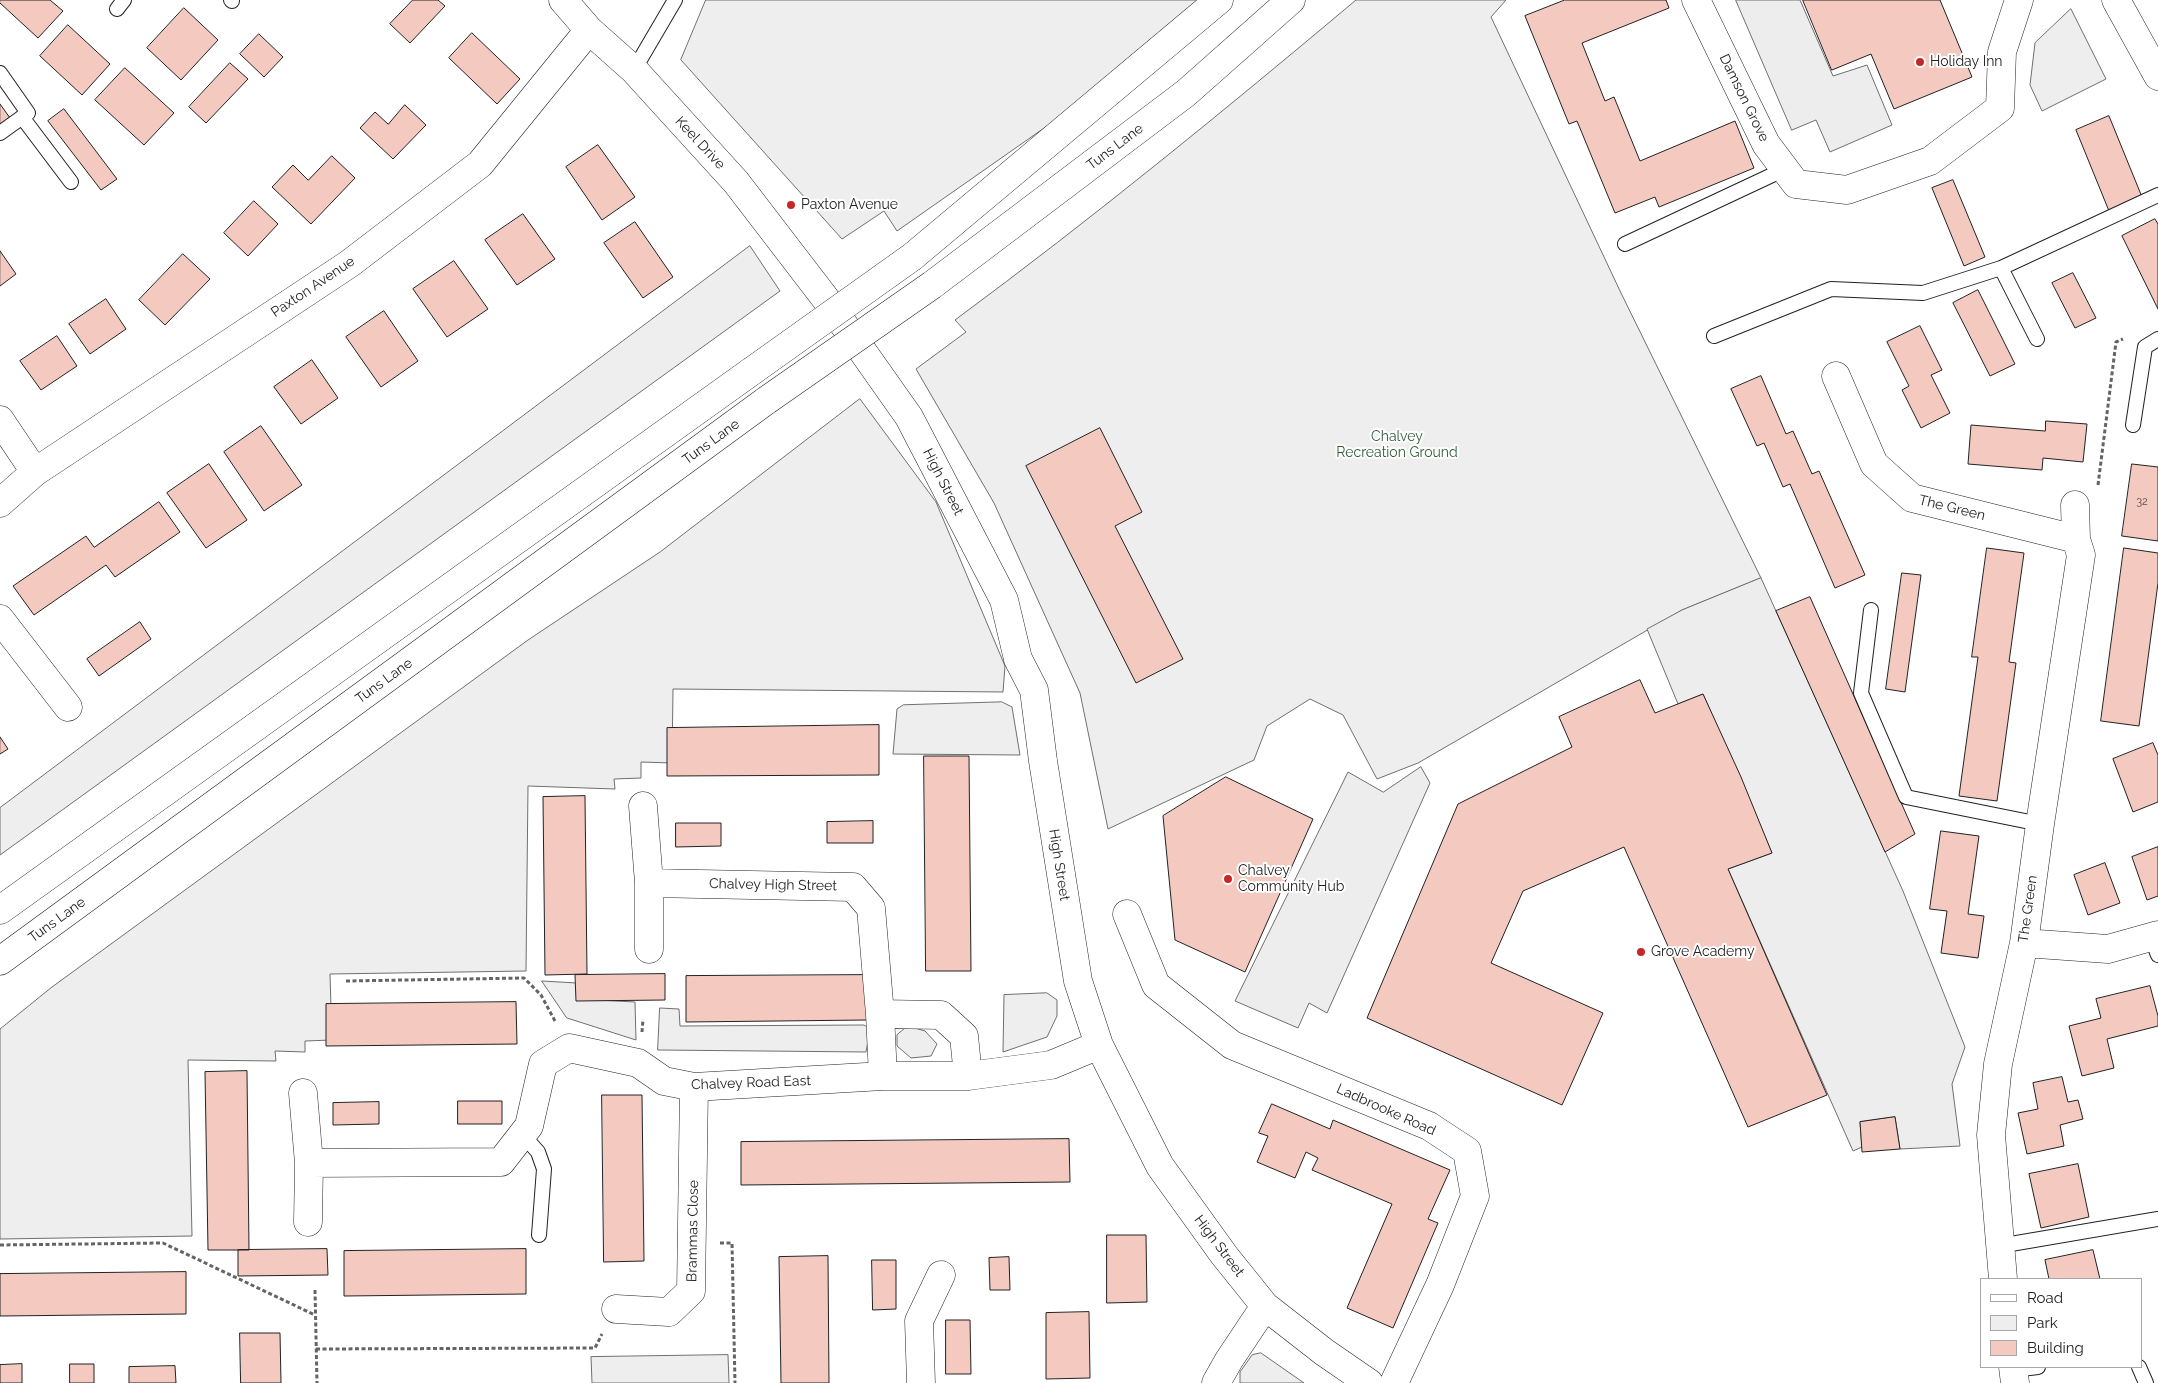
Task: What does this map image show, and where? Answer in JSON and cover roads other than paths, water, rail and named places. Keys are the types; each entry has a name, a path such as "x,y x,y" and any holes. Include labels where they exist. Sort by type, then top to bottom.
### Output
{"street":[{"name":"Keel Drive","path":"563,0 589,30 634,70 736,182 825,298"},
{"path":"0,910 912,257 1220,0"},
{"name":"Tuns Lane","path":"0,962 767,400 932,286 1186,93 1291,0"},
{"name":"Damson Grove","path":"1696,0 1766,144 1796,184 1847,190 1930,161 2000,108 2002,52 2019,0"},
{"path":"2116,0 2158,76"},
{"name":"Paxton Avenue","path":"0,502 35,472 349,264 480,164 589,30"},
{"name":"High Street","path":"825,298 909,417 1004,600 1018,659 1034,690 1044,771 1078,982 1099,1045 1160,1166 1224,1255 1265,1306 1331,1358 1368,1383"},
{"name":"The Green","path":"1836,376 1874,464 1912,498 2076,539"},
{"path":"0,420 35,472"},
{"name":"The Green","path":"2003,1278 1991,1135 1998,1064 2024,943 2081,555 2076,539 2074,504"},
{"path":"0,619 68,707"},
{"path":"643,806 649,883 649,949"},
{"name":"Chalvey High Street","path":"649,883 853,887 871,908 880,1014"},
{"name":"Ladbrooke Road","path":"1127,914 1156,985 1232,1045 1429,1126 1467,1151 1474,1196 1440,1285 1394,1383"},
{"path":"2024,943 2108,949 2156,942"},
{"path":"883,1076 880,1014 942,1015 964,1036 968,1076"},
{"name":"Chalvey Road East","path":"522,1134 529,1126 543,1064 570,1048 638,1063 664,1081 694,1087 883,1076 968,1076 1051,1065 1099,1045"},
{"name":"Brammas Close","path":"616,1309 669,1312 691,1292 694,1087"},
{"path":"304,1093 309,1163 308,1222"},
{"path":"309,1163 501,1162 522,1134"},
{"path":"921,1383 920,1320 941,1275"},
{"path":"1216,1383 1265,1306"}],"lane":[{"path":"634,70 675,0"},
{"path":"0,73 28,113 0,133"},
{"path":"22,117 71,182"},
{"path":"1625,244 1785,169"},
{"path":"1714,336 1831,289 1923,293 2001,268 2158,195"},
{"path":"2001,268 2037,339"},
{"path":"2133,425 2145,347 2158,339"},
{"path":"1870,610 1861,693 1906,797 2040,824"},
{"path":"522,1134 538,1152 544,1169 539,1235"},
{"path":"1999,1246 2158,1219"},
{"path":"2139,1368 2146,1383"}],"place":[{"name":"Holiday Inn","path":"1920,62"},
{"name":"Paxton Avenue","path":"791,205"},
{"name":"Chalvey Community Hub","path":"1228,879"},
{"name":"Grove Academy","path":"1641,952"}],"park label":[{"name":"Chalvey Recreation Ground","path":"1397,446"}]}
